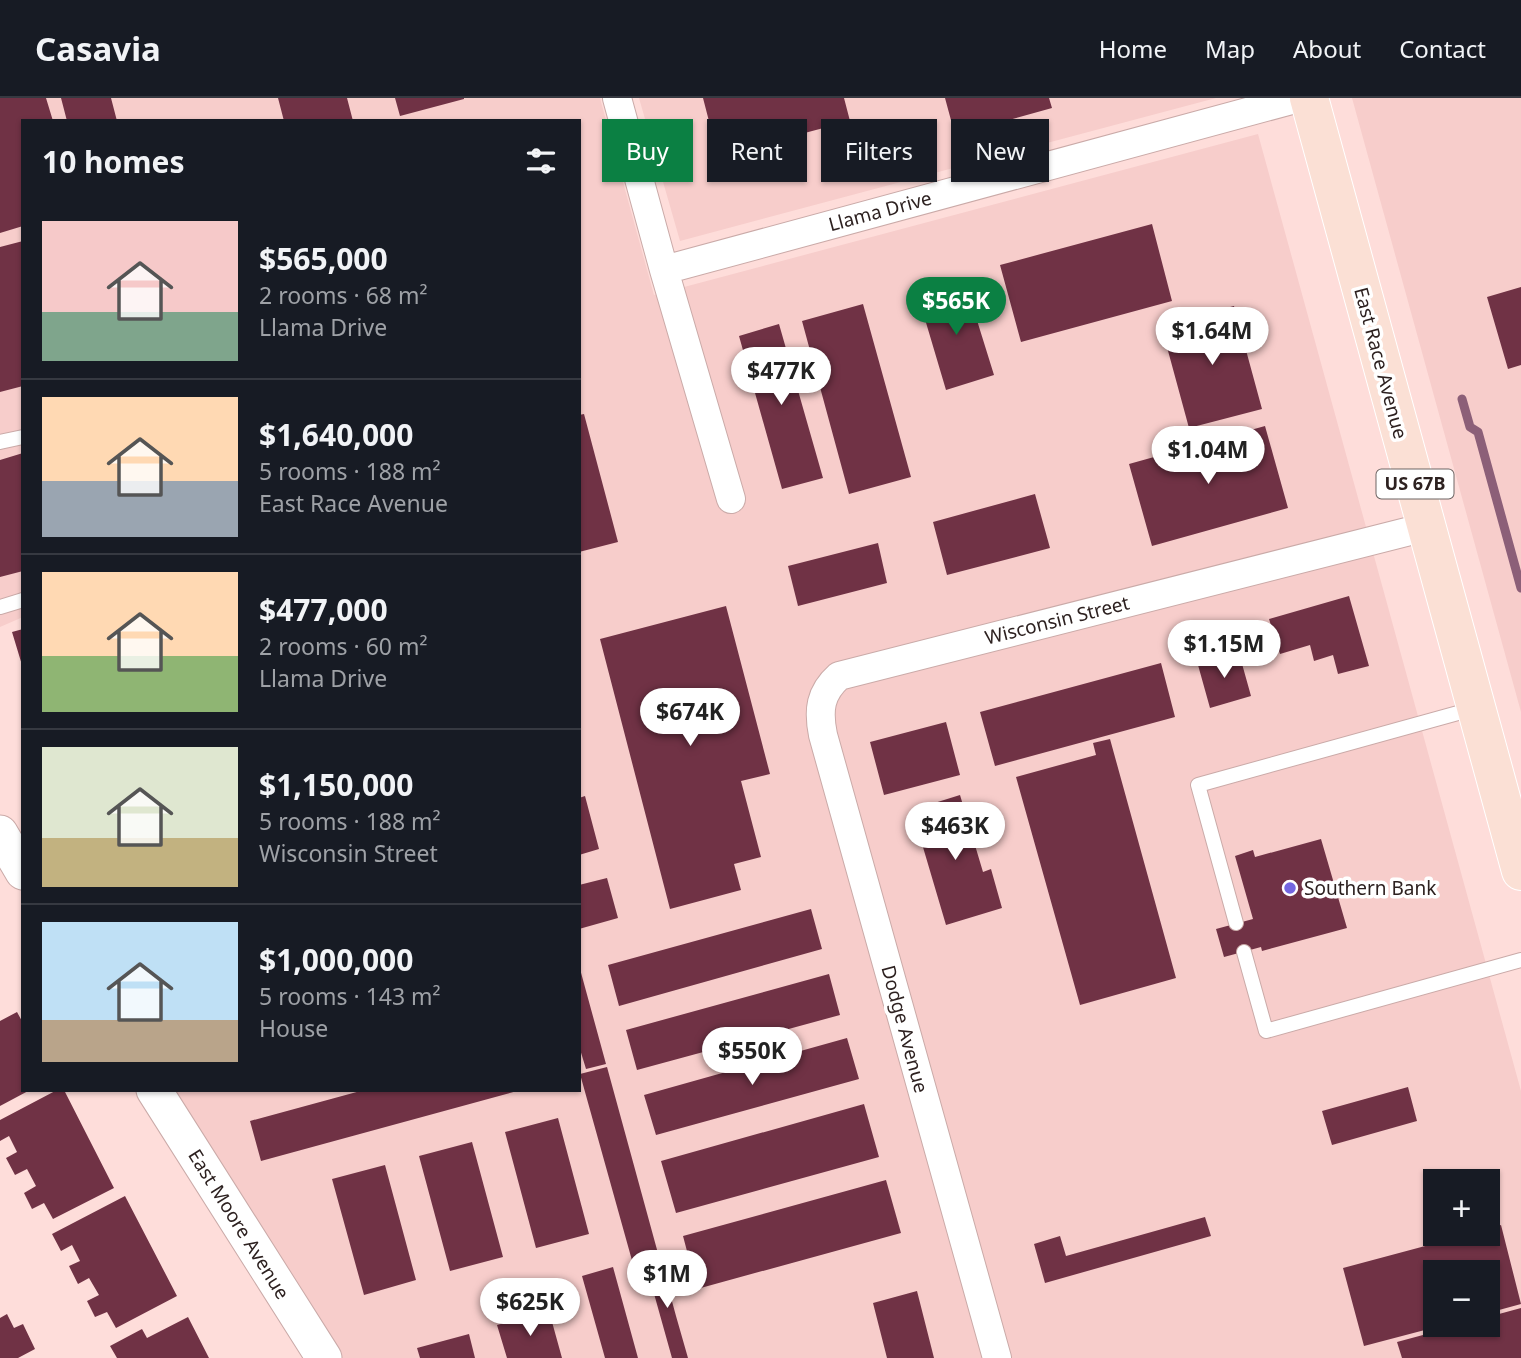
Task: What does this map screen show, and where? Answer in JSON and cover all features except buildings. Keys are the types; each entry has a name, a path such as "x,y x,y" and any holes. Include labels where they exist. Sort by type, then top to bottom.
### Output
{"main road":[{"name":"East Race Avenue","path":"1309,98 1521,871"}],"street":[{"path":"617,98 731,499"},
{"name":"Llama Drive","path":"664,270 1299,98"},
{"name":"Wisconsin Street","path":"822,699 829,685 839,676 1426,527"},
{"name":"Dodge Avenue","path":"822,699 820,716 823,735 997,1358"},
{"path":"0,834 21,869"},
{"name":"East Moore Avenue","path":"155,1092 324,1358"}],"lane":[{"path":"0,442 21,437"},
{"path":"0,607 21,601"},
{"path":"1236,923 1198,785 1476,708"},
{"path":"1244,952 1266,1031 1521,960"}],"shaded area":[{"path":"0,98 600,98 606,119 602,119 602,182 623,182 654,295 1258,134 1521,1091 1521,1358 339,1358 174,1092 581,1092 581,119 21,119 21,618 0,627"},
{"path":"639,98 1216,98 1049,143 1049,119 951,119 951,169 937,172 937,119 821,119 821,182 901,182 680,241 663,182 693,182 693,119 645,119"},
{"path":"1352,98 1521,98 1521,712"}],"waterway":[{"path":"1462,399 1470,427 1478,432 1521,588"}],"place":[{"name":"Southern Bank","path":"1290,888"}]}
